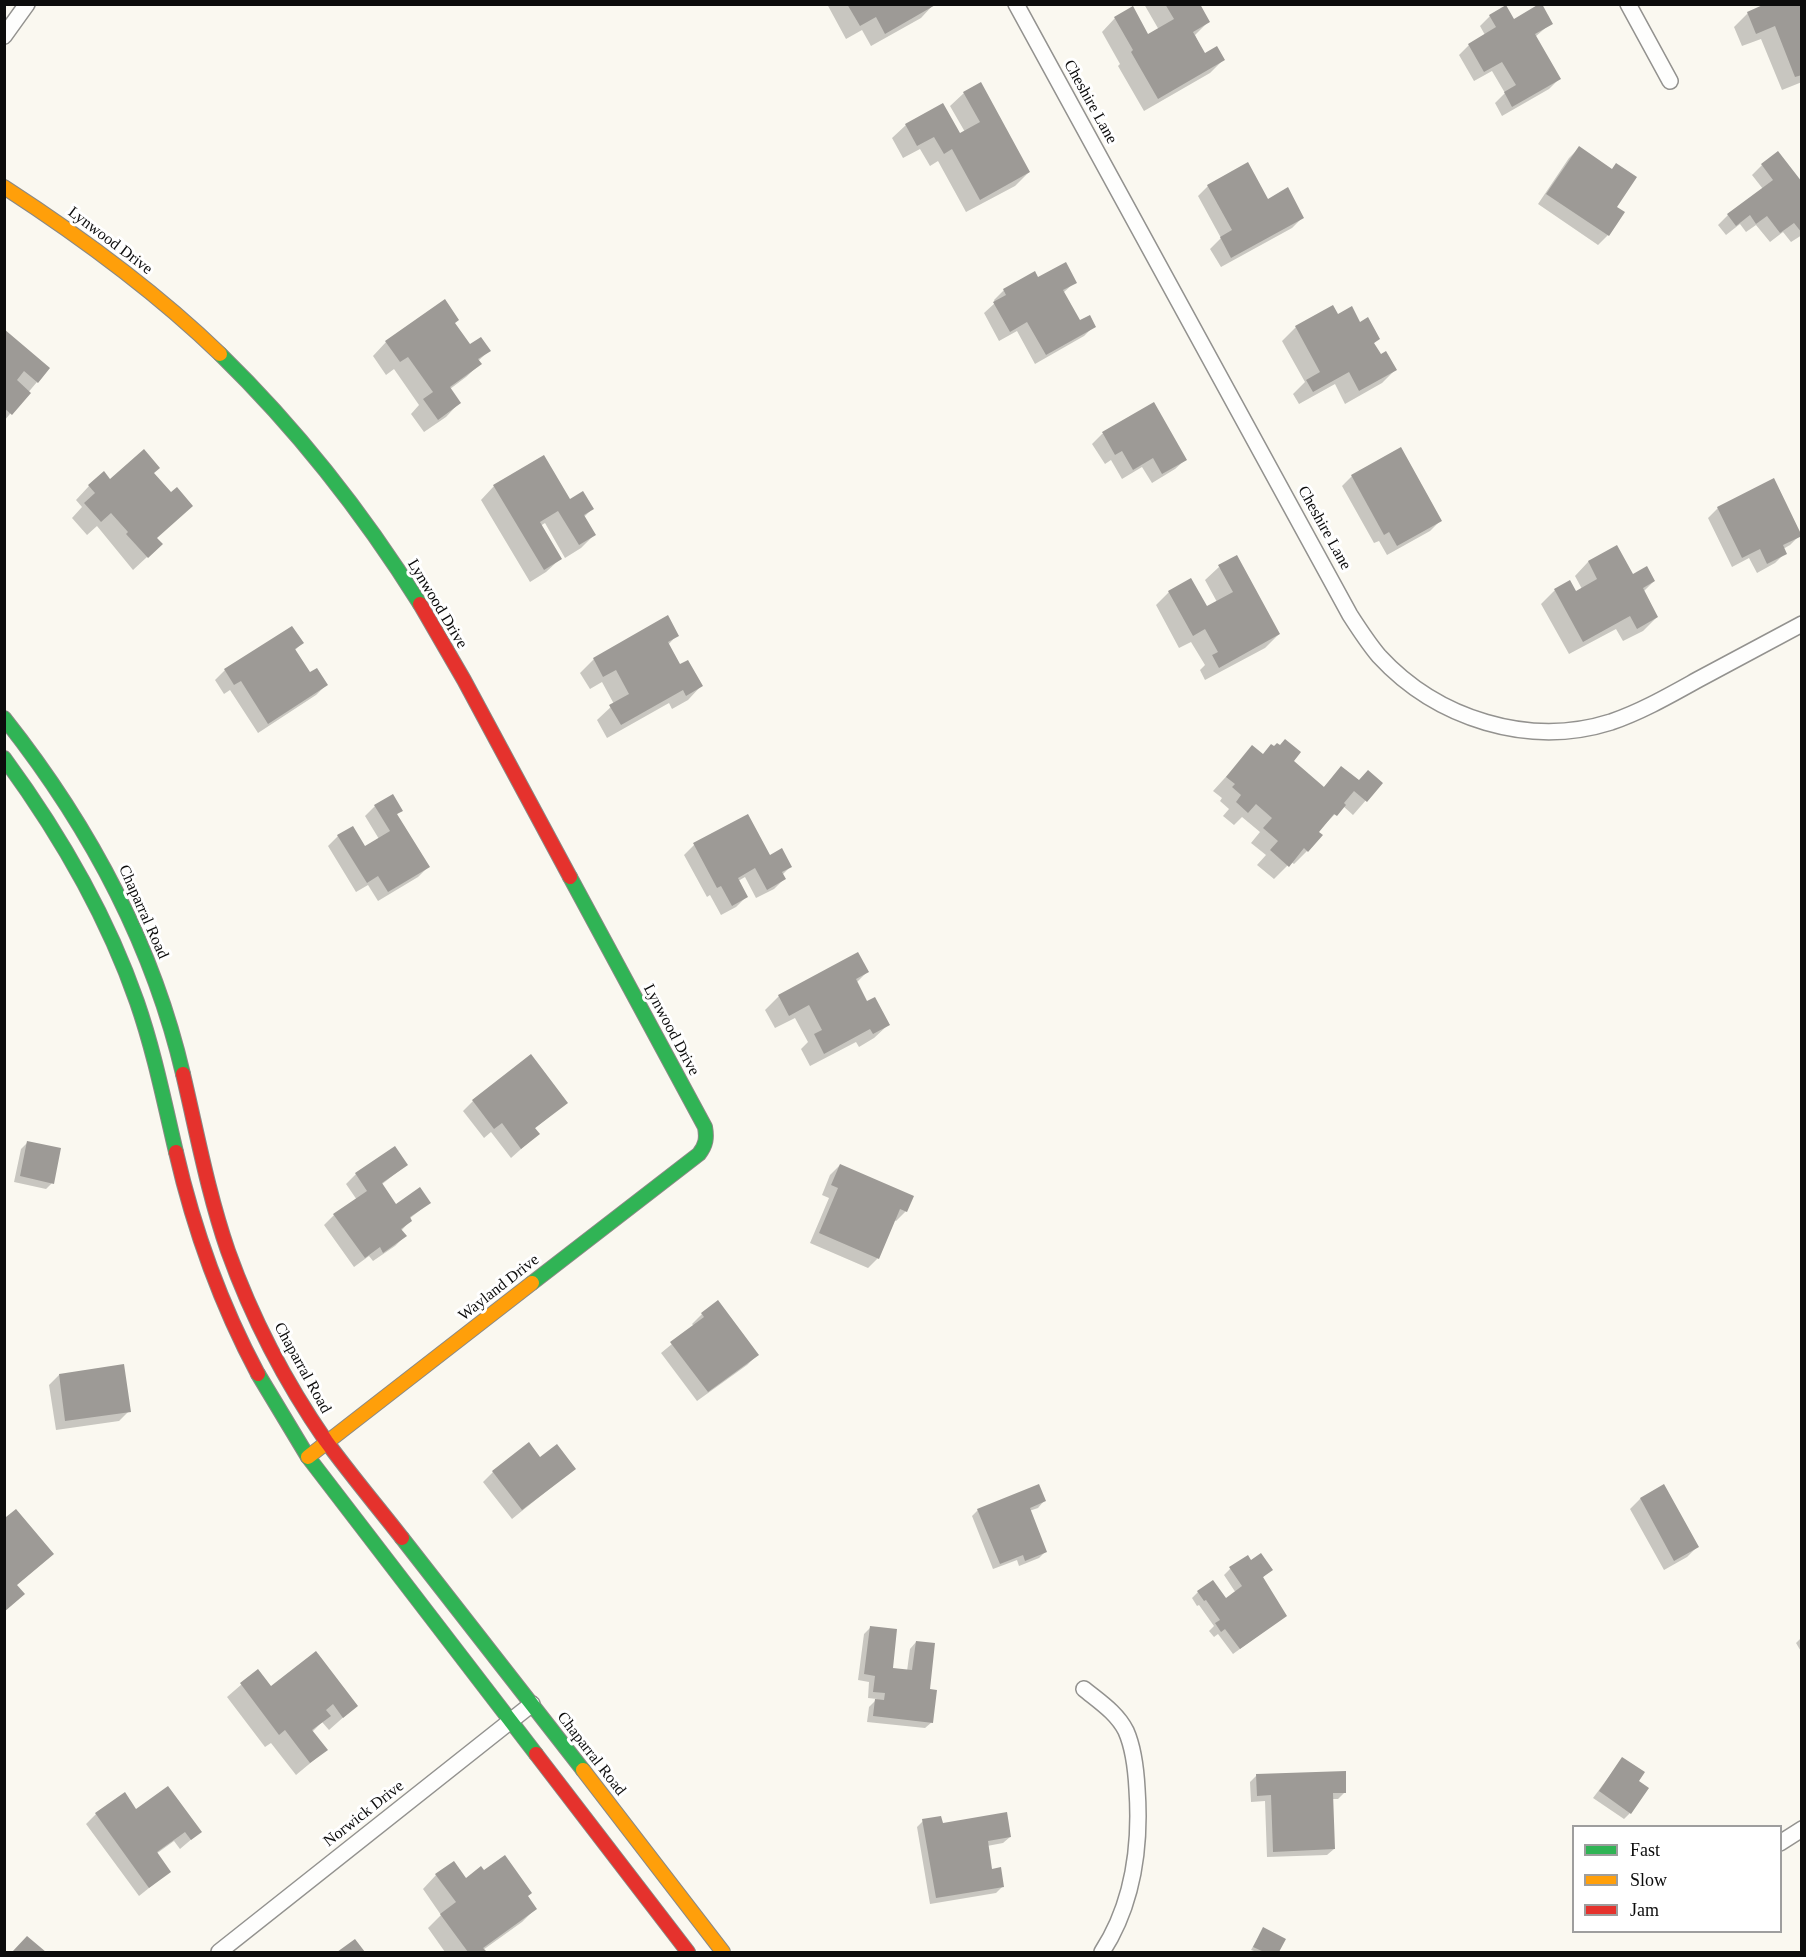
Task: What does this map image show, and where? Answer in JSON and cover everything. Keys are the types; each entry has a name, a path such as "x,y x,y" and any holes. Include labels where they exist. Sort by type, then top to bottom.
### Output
{"main road":[{"name":"Lynwood Drive","path":"4,187 56,220 116,264 220,353 319,462 353,506 422,609 476,701 705,1128 707,1143"},
{"name":"Chaparral Road","path":"4,718 45,770 72,811 101,860 147,958 165,1008 182,1069 219,1223 252,1309 276,1359 327,1442 723,1953"},
{"path":"4,758 47,817 67,850 124,969 139,1008 158,1074 190,1211 216,1288 269,1398 308,1457 688,1953"},
{"name":"Wayland Drive","path":"308,1457 699,1154 707,1143"}],"street":[{"path":"4,36 27,4"},
{"name":"Cheshire Lane","path":"1016,4 1350,615 1378,655 1418,690 1445,706 1476,720 1523,730 1577,729 1611,722 1642,709 1802,624"},
{"path":"1628,4 1670,81"},
{"path":"1084,1689 1115,1714 1125,1730 1136,1768 1139,1816 1131,1883 1119,1918 1102,1953"},
{"name":"Norwick Drive","path":"219,1953 531,1704"},
{"path":"1782,1842 1802,1828"}],"building":[{"path":"847,4 937,4 885,34 876,17 860,26"},
{"path":"1165,4 1200,4 1210,22 1193,32 1205,53 1217,46 1225,60 1158,99 1114,17 1133,6 1148,34 1174,19"},
{"path":"1542,4 1553,24 1535,34 1561,79 1512,107 1504,92 1516,85 1502,62 1484,72 1468,44 1496,27 1489,15 1506,5 1514,19"},
{"path":"1765,4 1802,4 1802,75 1795,77 1775,26 1756,34 1747,12"},
{"path":"981,82 1030,172 980,200 952,149 944,154 934,137 917,146 905,124 943,103 960,133 980,122 963,92"},
{"path":"1579,146 1612,169 1616,163 1637,177 1617,207 1625,212 1609,236 1546,194"},
{"path":"1778,151 1802,182 1802,233 1794,223 1780,233 1767,216 1756,224 1750,215 1736,226 1727,214 1773,180 1761,164"},
{"path":"1248,162 1268,199 1288,187 1304,218 1231,258 1220,237 1232,230 1207,185"},
{"path":"1066,262 1077,283 1063,290 1080,320 1090,315 1096,327 1046,355 1027,322 1010,332 993,302 1006,295 1003,289 1035,271 1038,277"},
{"path":"445,299 459,320 455,323 470,344 481,337 491,351 478,359 482,364 450,387 461,403 438,420 423,399 433,392 408,357 400,362 385,341"},
{"path":"1333,305 1338,314 1352,306 1360,322 1368,317 1380,339 1374,343 1381,354 1386,351 1397,370 1359,391 1349,372 1313,392 1306,380 1320,372 1295,326"},
{"path":"4,329 50,368 38,383 24,371 17,380 31,393 12,415 4,408"},
{"path":"1154,402 1187,460 1162,474 1153,458 1133,470 1122,451 1115,455 1102,432"},
{"path":"1401,447 1442,521 1397,546 1389,532 1384,535 1351,475"},
{"path":"144,449 160,468 154,473 171,492 177,487 193,506 157,538 163,544 148,558 111,513 101,522 84,503 95,493 88,485 104,471 110,479"},
{"path":"544,455 570,499 583,491 594,509 584,515 596,535 579,545 558,511 540,522 562,559 544,570 493,485"},
{"path":"1774,478 1802,536 1783,545 1787,554 1767,564 1760,549 1742,558 1717,507"},
{"path":"1617,545 1633,574 1647,566 1655,581 1643,588 1658,617 1637,629 1630,616 1583,642 1554,589 1570,580 1576,591 1597,579 1588,561"},
{"path":"1237,555 1280,634 1219,668 1212,655 1218,652 1205,629 1193,636 1168,591 1191,578 1207,606 1233,592 1218,565"},
{"path":"668,615 679,636 668,642 680,664 688,660 703,686 686,696 683,690 621,725 609,705 629,694 616,670 603,677 593,658"},
{"path":"292,626 304,643 295,649 310,672 317,668 328,685 268,724 241,681 234,685 224,669"},
{"path":"1285,739 1301,752 1294,761 1324,787 1341,766 1359,780 1368,770 1383,783 1367,802 1354,791 1337,816 1334,814 1319,832 1323,835 1308,852 1304,848 1289,867 1270,850 1278,841 1263,828 1272,818 1256,804 1248,813 1236,802 1241,795 1232,787 1235,784 1226,777 1252,745 1263,754 1271,744 1280,745"},
{"path":"393,794 403,811 397,814 430,867 388,892 378,876 367,883 337,835 353,826 365,846 390,831 374,805"},
{"path":"748,814 770,855 782,848 792,867 782,872 786,879 767,890 755,868 738,878 748,897 732,906 721,886 717,888 693,843"},
{"path":"858,952 869,972 856,979 867,1001 875,997 890,1025 873,1034 870,1029 824,1054 814,1034 822,1030 809,1005 789,1016 778,995"},
{"path":"531,1054 568,1103 535,1128 540,1134 521,1149 502,1123 494,1129 472,1100"},
{"path":"27,1141 61,1148 54,1184 20,1176"},
{"path":"395,1146 408,1165 382,1183 396,1204 420,1187 431,1203 410,1217 412,1221 401,1229 407,1236 383,1253 380,1247 365,1258 333,1214 367,1191 355,1173"},
{"path":"840,1164 914,1196 907,1212 900,1209 879,1259 819,1233 838,1188 831,1185"},
{"path":"718,1300 759,1355 708,1392 670,1342 704,1317 701,1313"},
{"path":"124,1364 131,1412 65,1421 59,1374"},
{"path":"529,1442 540,1457 557,1444 576,1469 522,1510 492,1471"},
{"path":"1039,1484 1046,1501 1030,1508 1047,1552 1025,1561 1023,1555 1000,1564 977,1509"},
{"path":"1664,1484 1699,1547 1674,1561 1640,1498"},
{"path":"16,1509 54,1554 17,1585 25,1594 4,1612 4,1514 6,1517"},
{"path":"1261,1553 1273,1570 1263,1577 1287,1616 1240,1649 1225,1629 1221,1632 1215,1623 1220,1620 1197,1591 1213,1580 1226,1598 1242,1586 1229,1567 1248,1555 1251,1560"},
{"path":"870,1626 897,1629 893,1668 912,1670 916,1641 935,1643 930,1689 937,1690 933,1723 873,1716 875,1699 884,1700 885,1693 873,1692 875,1676 864,1674"},
{"path":"316,1651 358,1706 343,1718 333,1704 326,1710 331,1716 312,1730 328,1750 310,1763 285,1730 279,1735 240,1683 258,1669 271,1686"},
{"path":"1622,1757 1645,1772 1639,1781 1649,1788 1631,1814 1599,1791"},
{"path":"1346,1771 1346,1793 1333,1793 1335,1849 1273,1852 1271,1795 1257,1796 1256,1774"},
{"path":"168,1786 202,1832 191,1840 185,1832 157,1852 171,1872 149,1888 95,1813 125,1792 136,1809"},
{"path":"1007,1812 1011,1837 988,1841 992,1869 1001,1867 1004,1887 936,1898 922,1819 941,1816 943,1823"},
{"path":"505,1855 532,1893 528,1896 537,1909 483,1948 487,1952 468,1952 440,1914 456,1902 435,1874 454,1861 466,1878 481,1866 484,1870"},
{"path":"1263,1927 1286,1939 1279,1952 1264,1952 1253,1947"},
{"path":"27,1936 46,1952 12,1952"},
{"path":"355,1939 365,1952 337,1952"}],"traffic: fast":[{"path":"220,354 276,412 328,473 376,537 420,604"},
{"path":"4,718 35,758 63,800 113,886 154,978 183,1074"},
{"path":"4,758 44,815 80,875 125,969 143,1020 176,1152"},
{"path":"532,1283 699,1154 706,1138 705,1127 570,877"},
{"path":"258,1374 308,1457 536,1754"},
{"path":"402,1538 583,1770"}],"traffic: slow":[{"path":"4,187 116,265 195,330 220,354"},
{"path":"308,1457 532,1283"},
{"path":"583,1770 723,1952"}],"traffic: jam":[{"path":"420,604 464,680 570,877"},
{"path":"183,1074 221,1229 237,1276 259,1325 297,1396 326,1441 402,1538"},
{"path":"176,1152 191,1210 210,1266 220,1293 258,1374"},
{"path":"536,1754 688,1952"}]}
